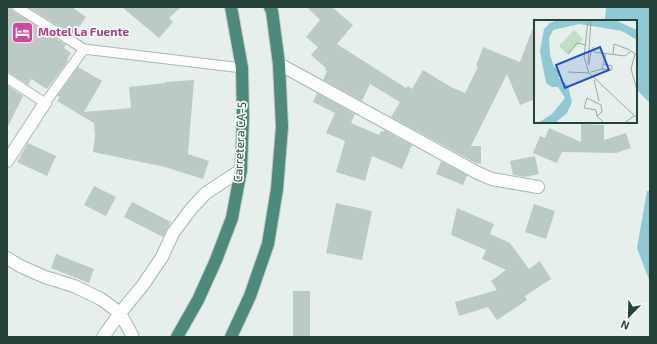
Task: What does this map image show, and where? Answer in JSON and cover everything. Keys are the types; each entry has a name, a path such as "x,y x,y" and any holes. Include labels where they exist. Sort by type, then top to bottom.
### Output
{"highway":[{"name":"Carretera CA-5","path":"177,337 198,300 216,260 232,218 241,170 243,117 242,68 231,7"},
{"path":"231,337 250,296 268,244 277,189 282,127 279,64 272,11 270,7"}],"street":[{"path":"279,64 478,173 492,179 538,187"},
{"path":"7,161 45,103"},
{"path":"103,337 162,258 173,233 191,209 206,193 241,170"},
{"path":"7,258 20,266 45,277 74,286 101,299 120,313 132,337"}],"lane":[{"path":"17,7 84,49 242,68"},
{"path":"7,78 45,103 84,49"}],"water":[{"path":"606,7 650,7 650,103 637,90 637,20 605,19"},
{"path":"647,191 650,191 650,282 637,248"}],"building":[{"name":"Motel La Fuente","path":"7,7 11,7 14,12 66,45 64,48 71,53 67,60 68,61 47,89 31,79 28,85 7,72"},
{"path":"28,7 72,7 86,17 73,35"},
{"path":"122,7 181,7 169,18 173,22 159,38"},
{"path":"307,7 332,7 353,25 337,44 406,88 408,86 412,89 423,70 451,87 465,93 478,67 476,66 483,47 520,62 534,25 534,99 520,105 507,74 471,146 481,146 481,164 476,163 391,117 400,102 370,84 362,101 323,80 327,71 325,70 326,68 311,55 318,47 306,37 320,20"},
{"path":"78,67 102,81 84,112 131,108 129,87 194,80 188,154 209,161 203,179 165,167 93,152 95,136 94,123 57,101 60,97 57,96"},
{"path":"7,85 23,96 7,128"},
{"path":"317,93 355,114 351,123 379,135 381,131 383,132 384,130 412,145 402,169 372,156 365,181 336,172 345,141 326,133 335,113 313,102"},
{"path":"581,124 604,125 604,140 626,133 631,148 616,153 562,152 557,163 533,153 540,136 545,138 549,128 581,142"},
{"path":"28,143 56,156 47,176 17,162"},
{"path":"535,156 539,174 525,177 513,175 510,161"},
{"path":"441,161 467,175 463,185 436,174"},
{"path":"94,186 116,197 106,216 84,205"},
{"path":"132,202 171,222 163,237 124,217"},
{"path":"336,203 372,211 362,260 326,253"},
{"path":"534,204 555,211 546,239 525,232"},
{"path":"457,208 494,224 490,234 510,243 529,269 540,261 551,279 525,296 527,300 497,320 488,307 459,316 455,302 497,290 491,281 506,270 482,259 486,250 451,235"},
{"path":"56,254 94,269 89,283 51,268"},
{"path":"293,291 310,291 310,337 293,337"}],"place":[{"name":"Motel La Fuente","path":"23,32"}]}
